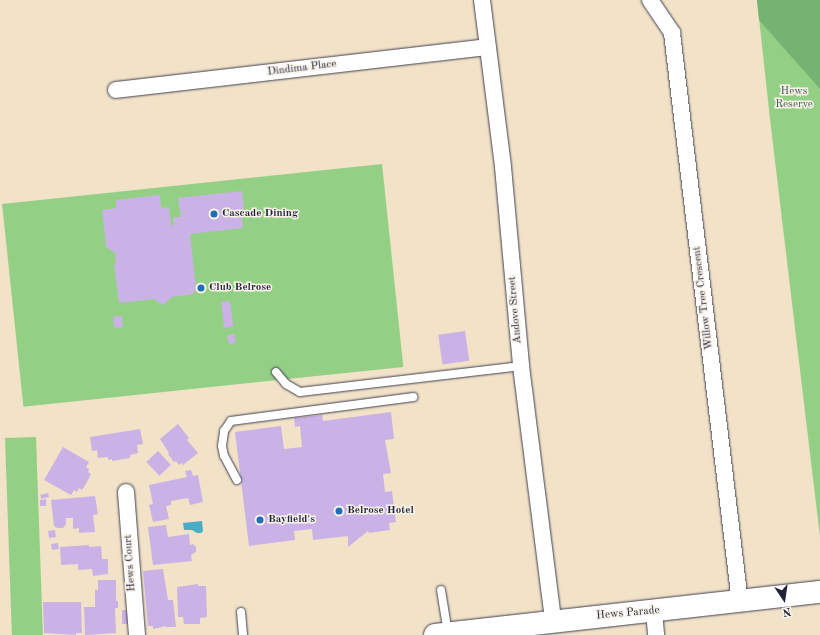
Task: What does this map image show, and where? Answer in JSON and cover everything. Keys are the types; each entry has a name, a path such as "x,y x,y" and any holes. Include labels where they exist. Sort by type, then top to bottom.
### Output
{"street":[{"name":"Andove Street","path":"482,0 503,167 522,366 553,621"},
{"name":"Willow Tree Crescent","path":"650,0 672,33 740,602"},
{"name":"Dindima Place","path":"116,90 488,47"},
{"name":"Hews Court","path":"126,492 137,635"},
{"name":"Hews Parade","path":"442,634 820,592"},
{"path":"654,611 656,635"}],"lane":[{"path":"276,372 286,384 300,392 522,366"},
{"path":"237,480 224,456 222,446 224,431 231,421 413,397"},
{"path":"441,590 442,634"},
{"path":"241,612 243,635"}],"green space":[{"name":"Hews Reserve","path":"757,0 820,0 820,537 770,119"},
{"path":"757,0 820,0 820,89 759,20"},
{"name":"Club Belrose","path":"382,164 403,367 23,407 2,204"},
{"path":"36,437 43,635 12,635 5,438"}],"water":[{"path":"202,521 203,531 201,533 197,533 192,530 184,530 183,523"}],"building":[{"path":"242,191 244,209 241,209 243,228 190,234 196,288 193,294 172,297 163,305 154,299 119,303 114,264 116,263 115,253 106,247 102,210 116,208 116,200 160,195 161,208 169,207 171,225 174,225 173,217 181,217 178,198"},
{"path":"230,301 233,327 224,328 221,302"},
{"path":"122,316 123,327 114,328 113,317"},
{"path":"465,331 469,361 442,364 438,335"},
{"path":"234,334 236,343 229,344 227,336"},
{"path":"391,412 394,439 385,440 391,473 383,474 385,492 392,491 396,522 389,523 390,530 369,533 368,531 348,547 348,536 313,540 312,529 294,531 295,540 249,546 235,432 281,426 284,449 302,447 300,426 295,427 294,418 322,415 323,421"},
{"path":"178,424 189,438 187,440 198,453 183,465 182,463 179,465 176,461 174,462 160,439"},
{"path":"140,429 143,444 137,445 138,453 130,455 130,458 112,461 112,459 108,460 108,457 98,458 97,450 92,451 90,437"},
{"path":"63,447 89,462 86,467 89,469 88,472 91,474 82,490 79,488 77,492 74,490 71,495 44,480"},
{"path":"158,451 171,465 159,476 146,462"},
{"path":"191,470 193,476 198,475 203,502 190,505 188,498 171,501 171,505 166,506 169,519 153,522 149,505 153,504 149,485 187,477 185,471"},
{"path":"48,493 49,497 41,499 40,495"},
{"path":"95,496 98,514 93,515 95,532 79,533 79,528 73,529 73,518 66,518 66,524 63,528 57,528 54,526 51,500"},
{"path":"46,499 46,506 40,506 40,500"},
{"path":"166,525 168,537 189,534 190,545 193,544 196,547 196,552 191,555 192,561 153,565 148,527"},
{"path":"55,530 56,537 49,538 48,531"},
{"path":"58,543 59,549 52,550 51,544"},
{"path":"89,545 89,547 101,546 102,559 108,559 108,574 93,576 92,569 78,570 78,564 61,565 60,547"},
{"path":"163,569 168,600 173,600 176,627 166,626 153,629 153,626 148,626 143,571"},
{"path":"98,580 116,580 116,601 118,601 118,608 115,608 116,633 85,635 84,607 95,607 95,590 98,590"},
{"path":"198,584 198,586 206,586 207,617 200,618 200,624 184,624 183,617 178,617 177,587"},
{"path":"43,602 81,602 82,633 76,633 76,635 44,633"},
{"path":"122,610 128,610 128,624 122,624"}],"place":[{"name":"Cascade Dining","path":"214,214"},
{"name":"Club Belrose","path":"201,288"},
{"name":"Belrose Hotel","path":"339,511"},
{"name":"Bayfield's","path":"260,520"}]}
